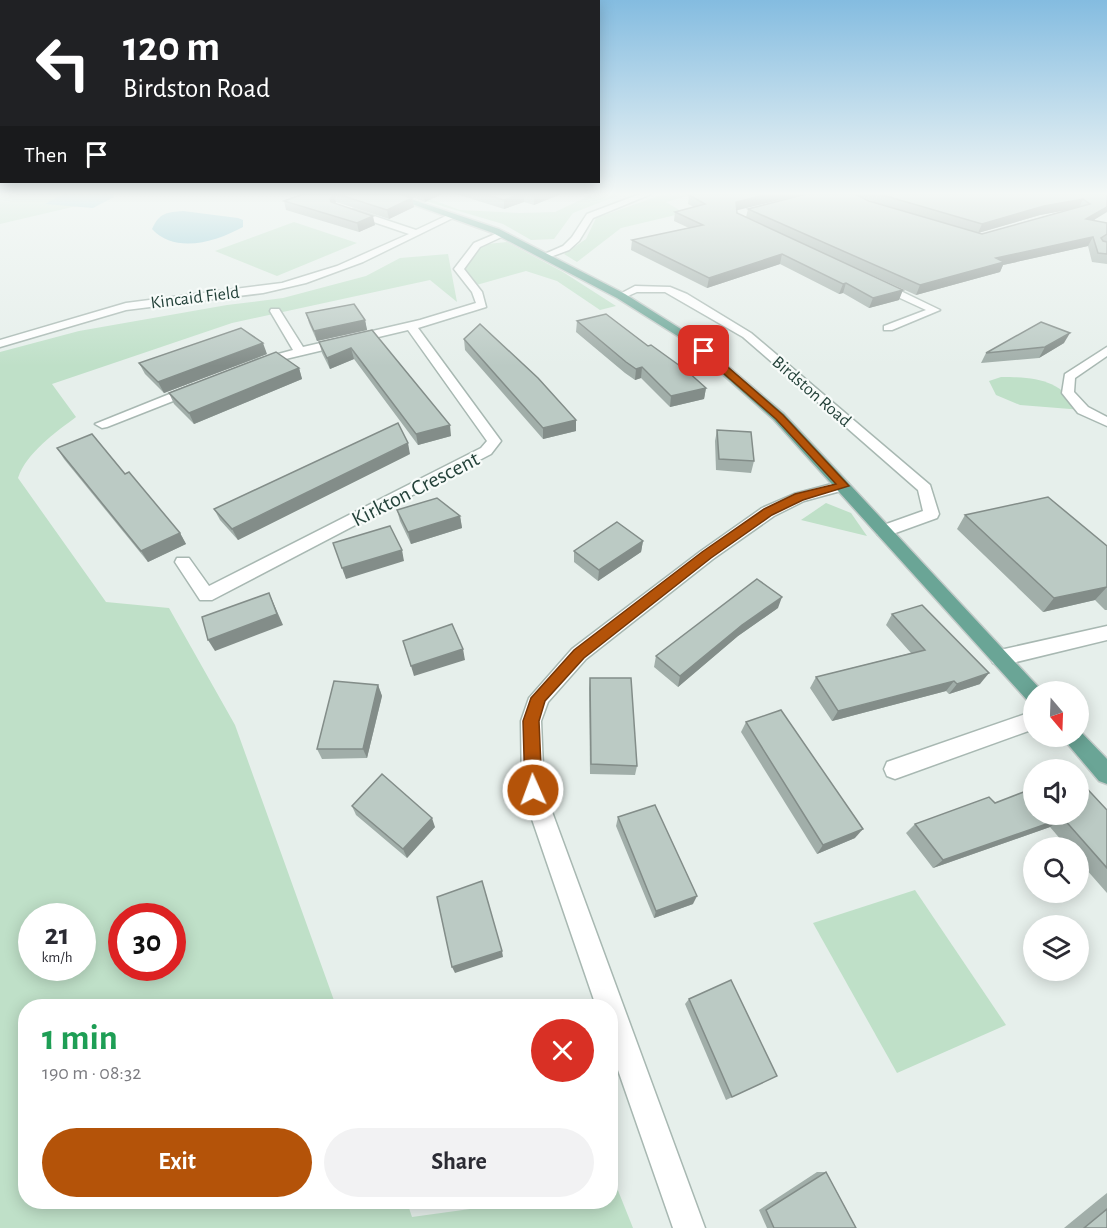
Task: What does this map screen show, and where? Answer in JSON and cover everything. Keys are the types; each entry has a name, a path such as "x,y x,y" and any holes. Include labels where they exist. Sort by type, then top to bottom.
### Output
{"main road":[{"name":"Birdston Road","path":"536,251 621,296 688,338 779,417 1023,682"},
{"path":"1083,747 1107,774"}],"street":[{"name":"Kincaid Field","path":"0,344 109,310 147,303 270,289 301,282 339,269 377,251"},
{"path":"244,370 300,351 411,326 482,305 477,292 459,269 472,251"},
{"path":"545,256 557,251"},
{"path":"865,278 935,310 888,328"},
{"name":"Birdston Road","path":"621,296 635,289 666,290 682,296 747,335 925,488 931,514 884,531"},
{"path":"274,311 300,351"},
{"name":"Kirkton Crescent","path":"183,562 206,595 486,451 494,441 411,326"},
{"path":"1107,351 1069,377 1068,393 1083,410 1107,422"},
{"path":"102,424 200,386"},
{"path":"607,999 533,790 531,721 539,698 579,654 707,555 782,504 843,486"},
{"path":"1000,658 1107,633"},
{"path":"895,769 1023,724"},
{"path":"618,1029 689,1228"}],"green space":[{"path":"216,251 337,251 277,276"},
{"path":"472,251 524,251 563,272 616,306 600,310 557,281 526,271 473,286 459,269"},
{"path":"568,251 591,251 577,262 564,254"},
{"path":"448,254 457,302 430,280 232,323 52,384 76,417 35,452 18,478 106,602 169,608 235,725 333,999 18,999 18,1209 409,1209 412,1217 470,1209 618,1209 618,1190 633,1228 0,1228 0,352 79,331 227,305 283,298 366,276 400,258"},
{"path":"1001,377 1046,382 1064,392 1083,410 1020,405 996,395 989,381"},
{"path":"826,503 851,513 867,536 801,520"},
{"path":"915,890 1006,1025 897,1073 813,923"}],"building":[{"path":"655,251 820,251 903,290 873,298 782,254 709,278"},
{"path":"844,251 1027,251 996,258 1004,262 920,285"},
{"path":"354,304 365,320 314,331 306,313"},
{"path":"606,314 648,346 651,345 687,371 706,388 671,396 642,367 636,369 626,362 577,321"},
{"path":"1041,322 1070,333 1045,347 986,353"},
{"path":"480,324 538,378 576,420 543,428 464,339"},
{"path":"241,328 263,343 158,382 139,363"},
{"path":"372,330 450,425 416,434 351,348 327,358 319,342"},
{"path":"276,352 299,368 189,413 169,393"},
{"path":"398,423 408,443 232,529 214,509"},
{"path":"717,430 751,432 754,461 719,459"},
{"path":"92,434 125,474 129,472 180,533 141,551 57,448"},
{"path":"1048,497 1107,546 1107,587 1054,598 965,515"},
{"path":"437,498 460,516 408,532 397,510"},
{"path":"617,522 643,541 599,570 574,551"},
{"path":"390,526 402,550 342,568 333,543"},
{"path":"757,579 782,597 742,625 680,676 656,656"},
{"path":"269,593 277,614 208,640 202,617"},
{"path":"922,605 989,673 957,684 954,681 838,711 816,677 925,650 892,614"},
{"path":"452,624 463,649 411,666 403,641"},
{"path":"590,678 631,678 637,766 591,764"},
{"path":"334,681 378,685 363,749 317,749"},
{"path":"781,710 863,829 823,845 746,722"},
{"path":"382,774 432,818 403,849 352,806"},
{"path":"1089,791 1107,810 1107,868 1089,848 1089,837 1080,837 1069,825 1089,825"},
{"path":"1023,792 1023,825 1043,825 943,860 915,824 989,797 995,803"},
{"path":"655,805 697,896 656,911 618,817"},
{"path":"482,881 502,951 452,967 437,897"},
{"path":"731,980 777,1076 732,1097 689,999"},
{"path":"826,1172 856,1228 774,1228 766,1210"},
{"path":"1107,1209 1107,1228 1084,1228"}],"route":[{"path":"533,790 531,721 535,709 539,698 579,654 707,555 768,512 799,497 843,486 779,417 704,351"}]}
